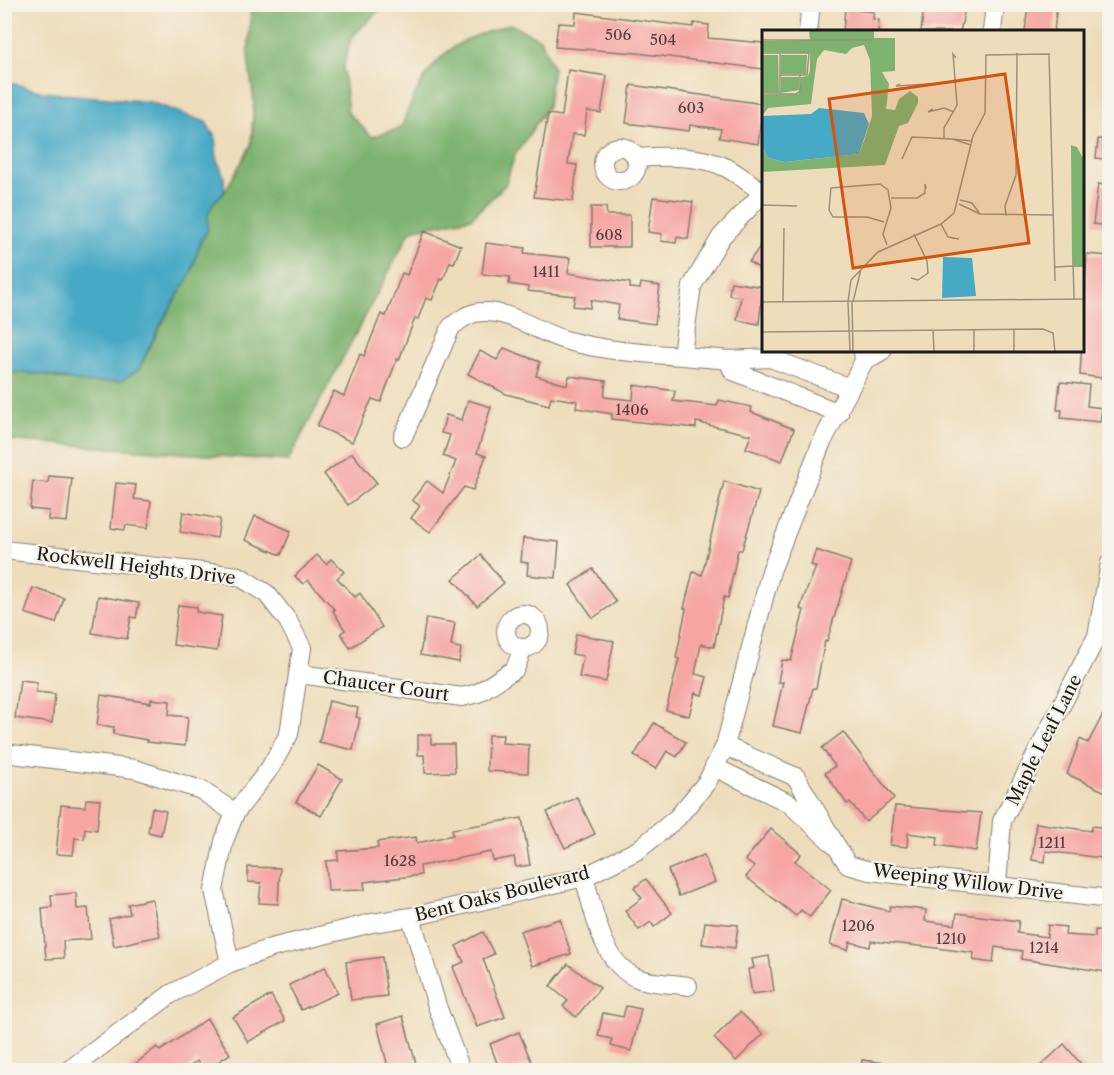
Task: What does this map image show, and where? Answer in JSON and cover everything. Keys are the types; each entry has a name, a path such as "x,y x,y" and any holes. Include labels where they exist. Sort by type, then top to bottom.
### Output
{"street":[{"path":"992,30 995,4"},
{"path":"807,5 808,30"},
{"path":"637,158 660,156 706,161 726,168 762,192"},
{"path":"682,354 692,286 721,237 762,194"},
{"path":"403,437 452,327 465,316 483,312 499,314 565,340 629,351 682,354 728,360 770,358 850,388"},
{"name":"Bent Oaks Boulevard","path":"69,1071 171,994 230,963 271,948 372,923 411,917 584,877 638,850 677,818 706,782 724,746 771,571 805,482 864,356"},
{"path":"728,360 733,370 839,413"},
{"name":"Rockwell Heights Drive","path":"4,550 239,576 267,594 288,621 302,648 290,734 270,768 235,813 224,841 214,890 230,963"},
{"name":"Maple Leaf Lane","path":"998,884 1002,822 1097,636 1110,562"},
{"name":"Chaucer Court","path":"300,674 462,697 478,693 515,669 523,648"},
{"name":"Weeping Willow Drive","path":"724,746 796,777 848,865 870,871 998,884 1110,899"},
{"path":"4,753 135,769 201,790 235,813"},
{"name":"Weeping Willow Drive","path":"714,767 789,803 837,847"},
{"path":"584,877 608,951 616,962 636,978 688,986"},
{"path":"411,917 437,1006 460,1071"}],"green space":[{"path":"251,5 381,5 381,8 351,38 343,68 348,113 372,137 401,128 417,91 440,58 462,42 510,24 540,39 553,67 548,106 515,155 505,185 471,218 411,230 288,461 5,440 4,372 41,374 64,380 139,369 196,257 201,240 207,232 208,214 213,203 224,193 251,145 254,101 248,58"}],"water":[{"path":"4,81 43,92 150,102 206,122 215,137 217,160 224,176 224,193 213,203 208,214 207,232 201,240 191,274 157,330 139,369 121,381 87,383 41,374 5,372"}],"building":[{"path":"924,4 966,4 960,30 921,30"},
{"path":"1028,4 1057,4 1054,30 1025,30"},
{"path":"845,9 874,12 873,19 879,20 878,30 843,30"},
{"path":"576,12 693,27 694,23 709,25 708,38 762,43 762,69 637,53 555,47 558,23 575,24"},
{"path":"568,70 607,76 601,113 587,111 584,135 572,134 568,164 577,165 573,201 534,197 548,114 562,116"},
{"path":"631,85 762,104 758,144 719,138 721,129 690,125 689,131 626,123"},
{"path":"1098,139 1110,140 1110,160 1096,158"},
{"path":"1098,184 1110,186 1110,226 1093,224"},
{"path":"653,197 693,202 688,239 677,237 676,243 661,241 662,234 648,232"},
{"path":"591,207 606,207 607,215 630,215 630,247 591,247"},
{"path":"424,231 461,246 454,263 450,262 432,300 426,298 418,319 415,318 381,402 372,399 352,442 317,426 334,391 344,396 360,354 364,356 381,314 386,316 402,273 407,275"},
{"path":"486,243 525,248 524,253 570,258 568,273 630,283 630,288 640,289 641,283 660,286 655,324 617,319 619,305 591,300 590,308 573,306 575,296 528,291 528,287 509,284 510,277 482,274"},
{"path":"762,243 762,270 749,262"},
{"path":"1087,254 1110,256 1109,379 1080,375 1081,352 1084,352"},
{"path":"731,282 762,287 759,324 737,320 741,297 729,295"},
{"path":"504,348 540,362 536,376 567,385 569,376 606,381 604,397 633,400 634,385 675,391 673,401 717,406 719,400 752,407 751,412 794,429 782,461 746,448 751,435 696,422 696,428 612,419 612,414 576,408 577,401 551,397 549,405 506,394 468,374 480,351 497,360"},
{"path":"1060,382 1089,385 1087,406 1102,408 1100,422 1061,418 1062,410 1057,410"},
{"path":"468,400 491,407 477,453 486,456 473,490 464,487 430,532 411,518 420,506 412,500 427,481 443,493 456,461 443,456 450,435 441,433 446,415 462,420"},
{"path":"352,453 377,483 348,505 324,474"},
{"path":"49,476 72,478 67,522 48,520 49,511 30,509 33,481 48,483"},
{"path":"724,481 759,492 742,550 738,550 728,598 724,597 714,647 701,644 695,674 707,677 702,695 695,693 689,716 666,710 679,659 676,658 686,609 684,608 693,572 702,575"},
{"path":"116,483 136,485 134,499 151,501 148,528 126,525 125,530 111,528"},
{"path":"183,512 220,519 217,538 180,532"},
{"path":"255,516 291,531 281,555 245,540"},
{"path":"523,538 559,542 556,578 527,575 528,563 521,562"},
{"path":"816,550 851,562 827,641 825,641 816,688 813,688 802,733 773,726 783,682 778,682 782,660 791,661 804,610 800,609 816,567 811,565"},
{"path":"317,555 326,564 331,559 344,572 337,578 355,597 360,593 382,627 350,648 341,633 345,630 333,611 335,610 308,580 303,584 295,576"},
{"path":"481,555 504,583 477,606 453,579"},
{"path":"593,569 616,602 593,618 570,585"},
{"path":"33,588 64,598 56,623 25,613"},
{"path":"98,596 139,603 136,618 131,617 127,639 92,633"},
{"path":"178,605 197,607 196,612 222,616 217,651 173,645"},
{"path":"426,618 455,623 451,646 461,648 459,662 420,655"},
{"path":"576,634 614,641 606,682 579,677 583,656 572,654"},
{"path":"20,680 37,682 36,692 55,694 52,723 15,718"},
{"path":"101,695 151,703 151,699 170,701 169,715 188,717 185,746 147,742 147,740 113,734 114,727 97,725"},
{"path":"329,701 358,708 356,717 360,718 353,750 319,742"},
{"path":"1110,701 1110,794 1067,774 1080,739 1088,743"},
{"path":"654,723 686,742 677,757 667,751 656,769 634,756"},
{"path":"843,732 894,798 866,822 850,802 847,804 825,773 835,766 822,748"},
{"path":"418,735 431,735 431,744 454,744 455,772 425,773 424,755 418,755"},
{"path":"488,735 503,735 502,743 529,745 528,773 487,771"},
{"path":"318,765 342,779 321,816 296,802"},
{"path":"577,797 595,834 565,848 547,812"},
{"path":"86,799 100,800 97,830 85,828 84,839 75,838 73,855 56,854 61,805 85,807"},
{"path":"895,806 981,813 976,851 937,845 938,837 908,833 907,847 890,845"},
{"path":"152,808 166,811 161,835 148,832"},
{"path":"522,818 530,865 516,867 514,857 493,861 491,852 420,866 421,875 364,882 365,890 328,891 326,861 338,860 338,851 378,848 377,842 416,837 417,843 453,835 452,829"},
{"path":"1036,823 1091,831 1092,826 1110,828 1110,859 1046,851 1045,862 1032,860"},
{"path":"771,829 801,854 795,861 831,890 810,917 801,910 796,916 746,877 754,867 745,860"},
{"path":"704,855 715,882 679,896 668,870"},
{"path":"248,867 280,868 278,904 259,903 261,883 248,882"},
{"path":"646,879 672,913 654,927 651,922 639,930 625,911 642,898 634,888"},
{"path":"76,893 77,909 88,908 91,939 63,941 64,958 46,959 42,908 52,907 51,895"},
{"path":"152,899 160,936 114,946 109,919 130,914 128,904"},
{"path":"842,899 889,911 890,906 926,910 925,921 955,925 957,913 1019,921 1017,933 1047,937 1048,925 1066,927 1065,935 1095,937 1095,930 1109,931 1106,972 1021,959 1022,951 995,947 993,963 973,960 974,953 871,941 870,947 850,942 848,950 830,945"},
{"path":"560,919 571,954 532,966 520,931"},
{"path":"705,922 738,925 735,948 702,944"},
{"path":"483,932 494,954 483,959 505,1017 477,1027 453,967 464,962 456,946"},
{"path":"769,956 774,991 752,994 748,969 754,968 752,959"},
{"path":"382,957 387,996 351,1000 346,962"},
{"path":"568,964 600,988 576,1017 563,1006 568,1001 550,986"},
{"path":"325,967 338,993 301,1010 289,985"},
{"path":"271,995 285,1021 248,1042 233,1017"},
{"path":"626,1006 641,1009 631,1051 611,1046 612,1039 598,1036 603,1013 623,1017"},
{"path":"740,1012 763,1034 736,1061 714,1038"},
{"path":"403,1016 418,1071 389,1071 377,1024"},
{"path":"207,1019 230,1054 204,1071 197,1061 184,1071 126,1071 157,1047 160,1051"},
{"path":"519,1032 532,1063 513,1071 500,1071 490,1044"},
{"path":"1064,1044 1087,1071 1035,1071"},
{"path":"862,1060 893,1064 893,1071 861,1071"}]}
